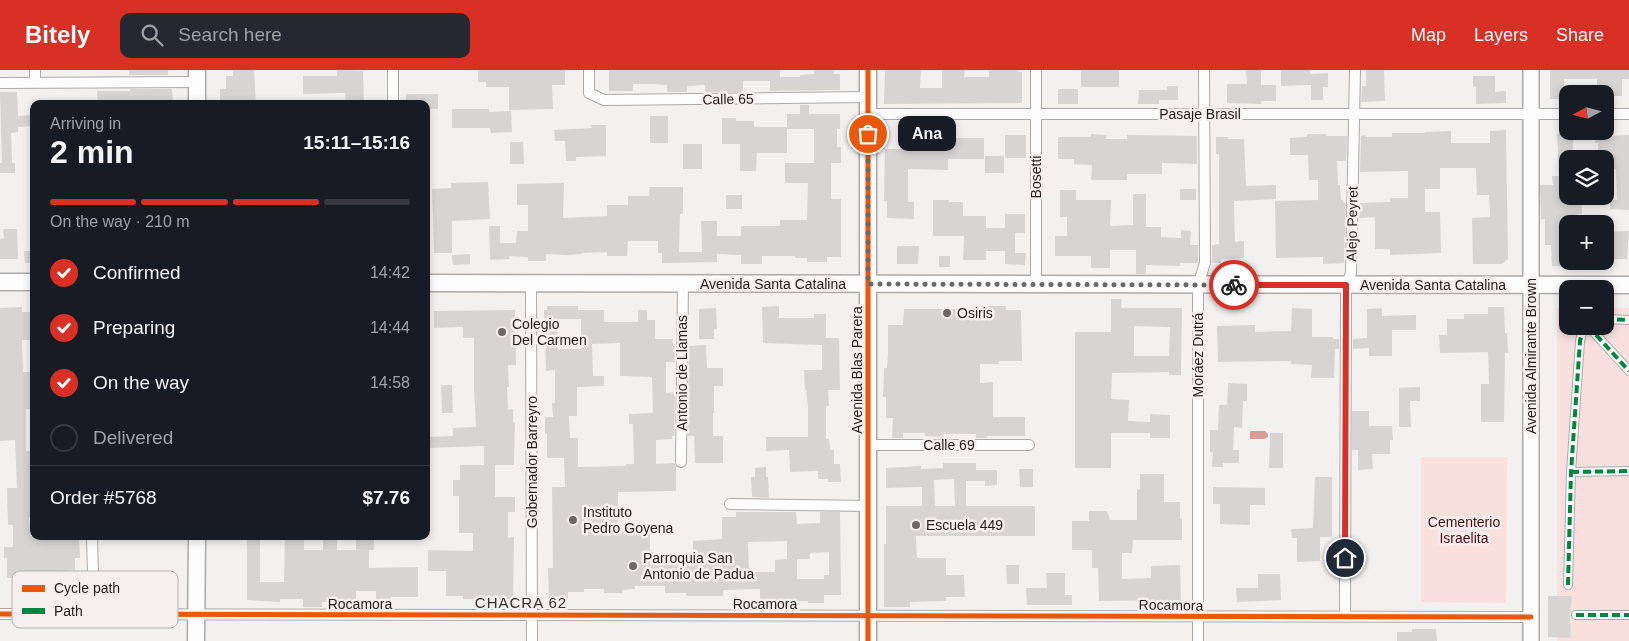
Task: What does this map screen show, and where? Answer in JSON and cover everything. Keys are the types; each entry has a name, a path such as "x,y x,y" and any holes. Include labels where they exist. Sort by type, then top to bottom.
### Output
{"main road":[{"name":"Avenida Blas Parera","path":"868,70 868,641"},
{"name":"Avenida Almirante Brown","path":"1531,70 1531,641"},
{"path":"197,76 197,100"},
{"path":"0,282 30,282"},
{"name":"Avenida Santa Catalina","path":"430,283 1629,285"},
{"path":"196,641 197,540"}],"street":[{"path":"35,70 35,82"},
{"path":"393,70 393,100"},
{"name":"Calle 65","path":"589,70 589,94 604,100 868,97"},
{"name":"Bosetti","path":"1036,70 1036,284"},
{"name":"Moráez Dutrá","path":"1198,641 1198,285 1204,263 1204,70"},
{"name":"Alejo Peyret","path":"1345,617 1346,285 1351,273 1355,70"},
{"path":"0,83 197,76"},
{"name":"Pasaje Brasil","path":"868,114 1559,114"},
{"path":"1614,114 1629,114"},
{"name":"Gobernador Barreyro","path":"532,284 532,641"},
{"name":"Antonio de Llamas","path":"681,462 683,284"},
{"path":"1614,320 1629,320"},
{"path":"1568,585 1571,472 1581,335"},
{"path":"1595,335 1629,371"},
{"name":"Calle 69","path":"868,445 1029,445"},
{"path":"1571,472 1629,471"},
{"path":"730,504 868,506"},
{"path":"92,540 93,571"},
{"name":"Rocamora","path":"178,614 1531,617"},
{"path":"1576,615 1629,615"}],"green space":[{"path":"1557,308 1559,308 1559,335 1614,335 1614,308 1629,308 1629,641 1557,641"},
{"name":"Cementerio Israelita","path":"1421,457 1507,457 1506,603 1421,602"}],"shaded area":[{"path":"1250,431 1265,431 1268,437 1264,439 1250,439"}],"building":[{"path":"129,70 168,70 168,75 129,75"},
{"path":"233,70 254,70 256,100 220,100 220,89 226,89 226,76 233,76"},
{"path":"337,70 363,71 364,100 346,100 345,93 303,94 303,76 337,76"},
{"path":"478,70 565,70 565,85 552,85 553,109 509,110 509,87 486,87 486,82 478,82"},
{"path":"609,70 780,70 780,77 800,77 800,75 814,74 814,70 834,70 834,74 840,74 840,90 770,91 770,81 743,81 743,92 705,92 705,85 687,86 687,92 667,92 667,85 655,84 633,84 633,91 609,91"},
{"path":"885,70 921,70 920,88 942,88 942,70 965,70 964,77 989,77 989,70 1018,70 1018,72 1022,72 1022,103 884,104"},
{"path":"1081,70 1119,70 1119,87 1081,87"},
{"path":"1246,70 1261,70 1261,85 1276,85 1276,101 1261,101 1261,104 1227,103 1227,84 1247,84"},
{"path":"1281,70 1310,70 1310,74 1328,73 1328,87 1323,87 1323,100 1311,100 1311,85 1281,86"},
{"path":"1366,70 1384,70 1385,101 1361,102 1362,86 1366,86"},
{"path":"1550,70 1629,70 1629,79 1622,79 1622,96 1614,96 1614,85 1597,85 1597,79 1564,79 1564,85 1559,85 1559,99 1550,99"},
{"path":"1473,76 1495,76 1495,92 1506,91 1506,103 1476,104 1476,87 1473,87"},
{"path":"1167,86 1178,86 1178,100 1159,100 1159,104 1138,104 1139,90 1167,90"},
{"path":"130,89 172,89 173,100 98,100 97,91 130,91"},
{"path":"1058,89 1078,89 1078,104 1058,104"},
{"path":"0,92 17,92 18,116 30,115 30,126 18,127 18,132 11,133 12,163 15,163 15,173 0,173 0,163 2,163"},
{"path":"406,94 438,94 438,109 430,109 430,100 406,100"},
{"path":"800,105 809,105 809,114 840,114 840,129 837,129 837,147 841,147 841,163 831,163 831,199 841,199 841,257 827,257 827,262 807,262 807,258 795,258 795,256 762,256 762,264 741,264 741,255 717,254 717,262 662,263 662,253 658,253 658,241 628,241 627,256 607,256 607,252 568,255 546,254 546,261 528,261 528,257 509,256 510,259 490,260 489,226 500,226 500,243 516,243 517,231 528,231 528,205 517,205 517,184 564,183 563,218 607,216 607,205 628,205 628,196 649,196 650,187 683,187 683,214 680,214 679,252 702,252 701,221 717,221 717,236 741,236 741,226 780,226 780,220 807,220 808,183 785,183 785,163 814,163 814,129 787,129 787,114 800,114"},
{"path":"452,109 489,109 489,112 511,111 512,132 491,133 490,128 452,128"},
{"path":"650,116 668,116 668,143 650,143"},
{"path":"722,118 736,118 736,121 754,121 754,127 787,127 787,153 757,153 756,171 740,171 740,144 722,144"},
{"path":"591,125 606,125 606,156 576,157 576,161 566,161 565,141 555,141 554,130 592,128"},
{"path":"912,129 938,129 938,134 948,134 948,138 984,138 984,159 948,159 948,170 908,169 908,202 914,202 914,219 887,218 887,201 884,201 885,149 912,149"},
{"path":"1506,130 1508,259 1502,264 1473,264 1472,218 1490,217 1489,195 1477,195 1476,168 1440,168 1440,189 1425,189 1425,212 1440,212 1441,253 1390,255 1390,249 1375,249 1375,217 1359,218 1359,203 1390,202 1390,198 1408,198 1408,171 1360,172 1361,136 1392,137 1392,133 1451,131 1451,143 1490,143 1490,131"},
{"path":"1091,134 1106,135 1106,139 1127,139 1127,135 1197,136 1197,164 1162,163 1162,174 1127,174 1127,180 1091,180 1092,165 1074,164 1074,159 1058,159 1058,137 1091,137"},
{"path":"1307,134 1347,136 1346,161 1337,161 1341,200 1346,203 1344,263 1323,264 1323,257 1276,258 1275,201 1318,200 1318,180 1309,180 1308,155 1290,155 1290,138 1307,137"},
{"path":"1557,134 1559,134 1559,140 1573,140 1573,150 1559,150 1559,176"},
{"path":"1005,135 1026,135 1026,158 1005,158"},
{"path":"1629,135 1629,210 1610,209 1610,205 1614,205 1614,200 1617,200 1614,150 1598,150 1598,143 1595,143 1595,140 1614,140 1614,136"},
{"path":"1216,137 1244,139 1246,186 1276,185 1276,199 1234,201 1235,242 1244,241 1244,258 1221,259 1221,263 1212,263 1212,245 1219,244 1219,154 1216,154"},
{"path":"510,142 523,142 524,164 510,164"},
{"path":"683,144 702,144 702,169 683,169"},
{"path":"985,156 1004,156 1004,173 985,173"},
{"path":"1552,176 1559,176 1559,205 1582,205 1582,214 1559,215 1559,266 1552,266 1551,245 1545,245 1545,219 1541,220 1540,185 1553,185"},
{"path":"488,182 490,219 452,221 452,253 434,253 432,189 451,188 451,183"},
{"path":"1180,189 1196,189 1196,200 1180,200"},
{"path":"1060,190 1076,190 1076,200 1111,200 1110,226 1133,225 1133,194 1146,194 1146,227 1161,227 1161,237 1181,238 1181,230 1191,231 1190,245 1198,245 1198,263 1180,263 1180,266 1146,265 1146,274 1136,274 1136,250 1110,250 1110,268 1091,268 1091,256 1055,256 1055,236 1067,236 1067,217 1060,217"},
{"path":"726,195 742,195 742,209 726,209"},
{"path":"933,200 963,202 963,216 986,216 986,228 1005,228 1005,214 1025,214 1025,233 1015,233 1015,253 1026,253 1025,265 1005,264 1005,251 986,251 986,260 963,260 964,236 933,236"},
{"path":"3,229 17,229 18,259 0,259 0,239 4,238"},
{"path":"1629,231 1627,259 1614,259 1614,232"},
{"path":"897,246 919,246 918,264 897,264"},
{"path":"24,251 30,251 30,263 25,263"},
{"path":"470,254 470,264 453,265 452,255"},
{"path":"939,256 950,256 950,267 939,267"},
{"path":"1111,299 1122,299 1121,308 1182,308 1181,375 1169,375 1169,372 1112,373 1111,399 1129,400 1128,421 1150,422 1150,414 1170,415 1170,438 1150,438 1150,433 1111,433 1111,468 1075,468 1075,332 1111,332","holes":["1134,326 1170,327 1169,356 1134,356"]},
{"path":"547,306 578,306 578,310 604,310 604,322 638,322 638,310 647,310 647,320 655,320 655,339 673,339 675,362 666,362 666,393 675,392 674,436 672,436 672,439 656,440 656,464 674,463 676,466 676,491 618,492 618,529 650,528 650,565 685,565 685,559 693,559 693,541 722,539 722,517 736,517 736,512 796,512 797,524 820,523 820,512 840,512 841,595 824,595 824,603 808,603 808,601 760,602 760,589 723,590 723,596 686,596 686,593 665,593 665,586 635,586 635,589 622,590 623,593 604,593 604,589 584,589 584,592 568,592 568,599 549,599 548,568 553,568 552,487 565,487 564,458 547,458 545,417 553,417 552,403 555,403 555,370 546,371 544,310 547,310","holes":["557,319 581,319 581,349 558,349","620,343 620,376 652,377 653,413 629,414 629,424 633,424 634,464 626,464 626,466 578,467 578,438 570,438 569,416 577,416 577,387 604,386 604,376 593,376 592,344","787,541 787,559 775,560 775,572 749,572 748,542","829,552 829,575 824,575 824,579 797,579 797,559 810,559 810,553"]},
{"path":"779,306 779,318 814,318 814,314 826,314 826,338 839,338 840,390 828,390 829,406 826,406 826,439 829,439 830,450 834,450 834,464 840,464 841,482 828,482 828,479 818,479 818,471 790,472 789,450 766,451 766,437 808,437 808,406 804,370 822,370 822,345 763,343 762,307"},
{"path":"989,306 1006,306 1006,310 1021,310 1022,361 999,361 998,364 980,364 980,383 993,382 993,417 1025,417 1025,436 987,436 987,438 976,438 976,434 943,434 943,437 925,436 925,433 903,433 903,438 892,438 893,418 886,418 886,397 883,397 884,368 887,368 888,354 888,325 903,325 904,309 988,309"},
{"path":"22,307 22,312 30,312 30,340 22,340 23,372 30,372 30,409 26,409 26,451 30,451 30,540 79,540 80,558 75,558 75,570 12,571 12,578 7,578 7,558 4,558 4,547 13,547 13,525 8,525 7,488 17,488 15,440 0,441 0,308"},
{"path":"1488,307 1504,307 1508,353 1505,353 1504,422 1481,422 1481,384 1489,384 1488,352 1440,353 1439,335 1447,335 1447,319 1464,319 1464,314 1488,314"},
{"path":"716,308 717,329 714,329 714,339 699,339 699,309"},
{"path":"1292,308 1312,309 1312,337 1333,337 1333,339 1339,339 1339,349 1335,349 1334,378 1311,378 1312,365 1291,364 1291,361 1218,362 1217,326 1255,325 1255,332 1291,331"},
{"path":"1382,308 1382,316 1416,315 1416,330 1392,330 1392,356 1369,356 1369,348 1353,349 1353,339 1367,338 1367,309"},
{"path":"515,310 516,365 508,365 509,387 507,387 508,410 513,409 513,422 515,422 514,465 495,465 495,497 515,497 515,512 508,512 508,538 514,537 513,599 463,599 463,596 446,596 446,571 428,571 428,550 473,551 473,533 459,533 459,496 453,496 453,480 460,480 460,465 484,465 484,446 430,448 430,437 453,436 453,428 476,427 474,338 463,338 463,327 434,328 434,311"},
{"path":"706,345 707,368 723,368 723,386 714,386 713,436 723,436 723,463 695,463 694,436 688,436 689,346"},
{"path":"1228,383 1247,384 1247,401 1243,401 1242,428 1234,427 1233,450 1239,450 1239,463 1223,463 1223,467 1212,467 1213,452 1210,452 1210,430 1218,430 1219,405 1227,405"},
{"path":"441,385 452,385 453,413 442,413"},
{"path":"1420,387 1420,401 1410,401 1411,427 1399,427 1399,388"},
{"path":"1352,411 1369,411 1369,426 1392,426 1393,440 1390,440 1390,454 1372,454 1373,469 1358,470 1358,450 1352,450"},
{"path":"1270,433 1283,433 1283,468 1269,468"},
{"path":"943,463 976,463 976,470 997,470 997,485 985,486 985,481 966,481 966,506 1035,506 1035,536 916,536 917,558 946,558 946,575 964,575 965,597 946,597 946,601 910,602 910,607 884,607 886,506 922,506 922,487 886,488 886,468 921,466 921,469 943,468","holes":["954,479 955,506 935,506 934,480"]},
{"path":"766,467 769,498 752,497 751,477 755,477 755,468"},
{"path":"1019,469 1033,469 1033,487 1020,487"},
{"path":"1140,474 1164,474 1164,502 1180,502 1182,540 1133,540 1132,553 1122,553 1122,579 1151,578 1151,566 1180,565 1181,602 1161,602 1161,600 1099,601 1098,568 1092,568 1092,550 1072,550 1072,521 1089,521 1089,511 1107,511 1110,520 1137,520 1137,489 1140,489"},
{"path":"1315,477 1332,477 1332,537 1320,537 1320,561 1297,562 1297,538 1292,538 1291,529 1313,528"},
{"path":"1213,487 1265,488 1265,505 1250,505 1250,525 1220,524 1220,504 1213,504"},
{"path":"247,540 260,540 260,582 284,582 285,540 304,540 304,550 323,550 323,540 337,540 337,550 356,550 356,540 374,540 374,550 369,550 369,568 418,567 418,597 391,597 391,601 376,601 376,591 356,591 356,602 322,602 322,607 303,607 303,599 280,599 280,602 247,600"},
{"path":"1006,565 1019,565 1019,584 1007,584"},
{"path":"1046,573 1065,573 1065,595 1072,595 1072,605 1027,605 1026,588 1047,588"},
{"path":"1258,574 1280,574 1281,600 1237,602 1236,588 1258,588"},
{"path":"1548,596 1572,596 1570,615 1571,638 1548,637"},
{"path":"1412,629 1436,629 1437,641 1397,641 1397,632 1412,632"}],"marked path":[{"path":"1614,319 1629,320"},
{"path":"1568,585 1571,472 1582,335"},
{"path":"1596,335 1629,371"},
{"path":"1571,472 1629,471"},
{"path":"1576,615 1629,615"}],"cycle path":[{"path":"868,70 868,641"},
{"path":"0,614 12,614"},
{"path":"178,614 1531,617"}],"way so far":[{"path":"868,134 868,284 1234,285"}],"place":[{"name":"Ana","path":"868,134"},
{"name":"Osiris","path":"947,313"},
{"name":"Colegio Del Carmen","path":"502,332"},
{"name":"Instituto Pedro Goyena","path":"573,520"},
{"name":"Escuela 449","path":"916,525"},
{"name":"Parroquia San Antonio de Padua","path":"633,566"}],"district":[{"name":"CHACRA 62","path":"521,602"}],"route":[{"path":"1234,285 1346,285 1345,558"}]}
